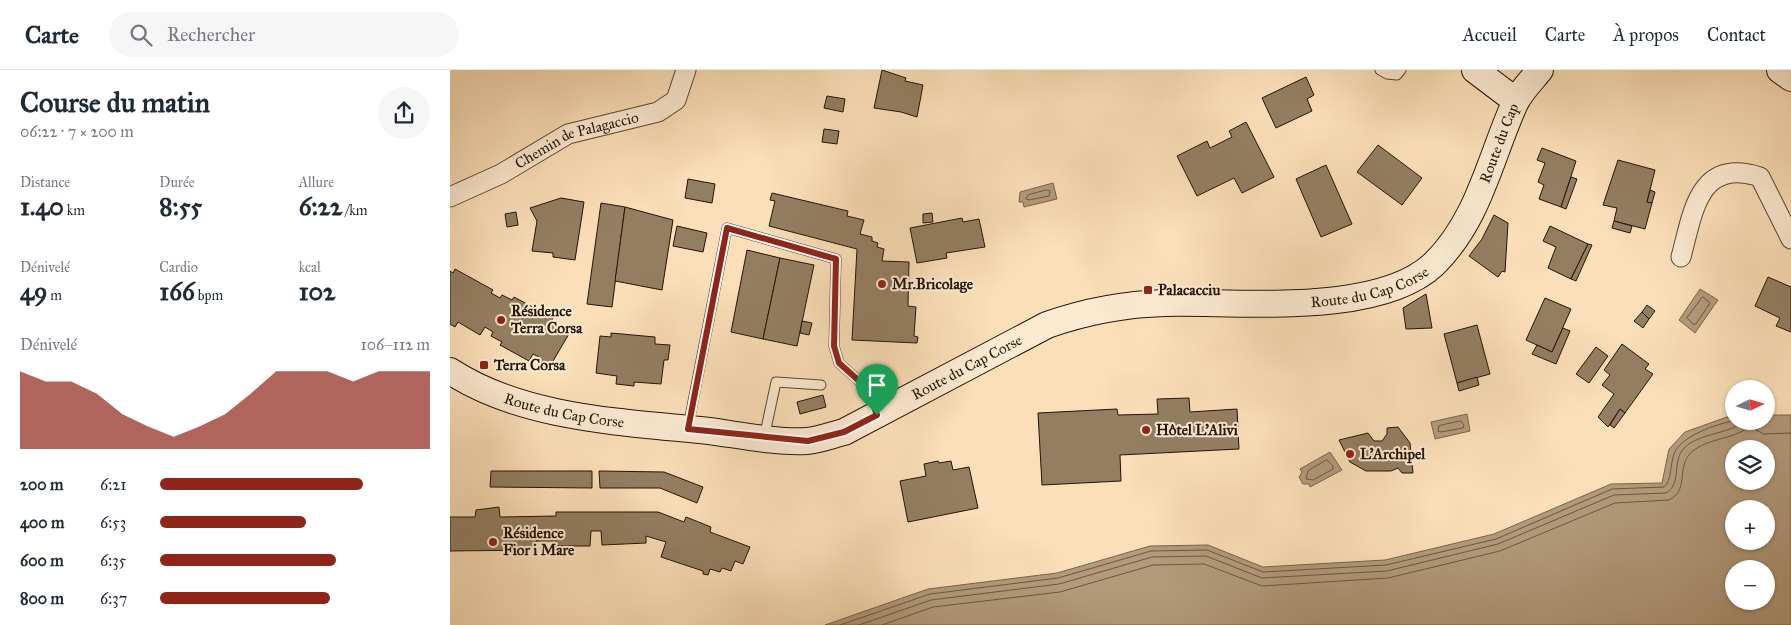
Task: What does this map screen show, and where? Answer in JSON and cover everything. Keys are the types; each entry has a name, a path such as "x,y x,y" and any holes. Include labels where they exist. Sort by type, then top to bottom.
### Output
{"main road":[{"path":"1475,70 1516,101"},
{"name":"Route du Cap","path":"1468,222 1516,101 1540,70"},
{"path":"1780,70 1791,78"},
{"name":"Route du Cap Corse","path":"450,371 471,385 505,399 563,412 764,438 808,441 844,432 1047,325 1080,313 1163,303 1333,302 1375,293 1408,281 1433,264 1468,222"}],"street":[{"name":"Chemin de Palagaccio","path":"450,197 501,174 568,134 658,112 676,100 686,70"},
{"path":"1681,257 1699,194 1715,178 1742,171 1760,177 1791,238"}],"lane":[{"path":"1380,70 1387,74 1397,75 1401,70"},
{"path":"688,429 727,228 836,259 834,346 839,363 867,388 877,415"},
{"path":"764,438 776,382 821,385"}],"water":[{"path":"1053,183 1057,199 1024,207 1023,202 1019,202 1020,192"},
{"path":"1700,289 1718,300 1695,333 1679,320"},
{"path":"1467,414 1470,431 1435,439 1431,422"},
{"path":"1775,415 1791,415 1791,625 825,625 928,589 1057,573 1150,546 1208,545 1263,567 1385,560 1494,534 1611,484 1662,483 1669,449 1685,432 1725,418 1725,430 1775,430"},
{"path":"1330,452 1342,470 1310,487 1309,484 1303,484 1299,477 1302,472 1300,469"}],"building":[{"path":"882,70 906,78 905,81 923,85 917,117 901,112 874,108"},
{"path":"1306,77 1314,95 1307,99 1312,111 1276,128 1262,98"},
{"path":"827,96 845,99 843,112 824,108"},
{"path":"1246,122 1274,177 1242,193 1234,178 1197,196 1177,156 1207,141 1210,148 1232,137 1229,131"},
{"path":"824,129 839,131 837,144 822,142"},
{"path":"1378,145 1422,178 1402,205 1357,172"},
{"path":"1542,148 1576,161 1561,207 1539,199 1544,185 1538,182 1545,163 1537,160"},
{"path":"1618,160 1655,170 1647,202 1652,203 1645,229 1614,221 1617,208 1603,205"},
{"path":"1326,165 1352,224 1321,237 1296,179"},
{"path":"1571,177 1577,179 1566,209 1561,207"},
{"path":"688,179 715,184 712,203 685,198"},
{"path":"1650,190 1655,192 1652,203 1647,202"},
{"name":"Mr.Bricolage","path":"772,193 848,211 847,216 864,220 860,234 872,237 872,241 878,243 877,247 884,249 882,261 909,262 908,306 916,307 914,336 918,337 917,343 852,340 857,249 769,226 775,201 770,200"},
{"path":"561,198 584,202 575,260 553,257 553,253 532,251 537,221 530,208"},
{"path":"601,203 625,207 612,307 587,304"},
{"path":"625,207 673,220 662,290 615,281"},
{"path":"516,212 518,225 507,227 505,214"},
{"path":"932,213 933,222 923,223 923,214"},
{"path":"1494,215 1508,223 1505,272 1502,271 1498,277 1469,256 1482,239"},
{"path":"962,218 963,222 979,219 985,247 946,253 947,258 917,263 910,228"},
{"path":"1614,221 1632,226 1630,233 1612,228"},
{"path":"677,226 707,233 703,252 673,246"},
{"path":"1550,226 1588,244 1571,279 1548,268 1556,247 1543,241"},
{"path":"1588,244 1592,245 1576,281 1571,279"},
{"path":"747,250 780,258 763,339 731,332"},
{"path":"780,258 814,265 797,346 763,339"},
{"name":"Résidence Terra Corsa","path":"455,269 493,290 491,293 500,298 502,295 512,300 514,297 553,318 551,322 570,332 549,368 539,363 541,358 533,354 529,361 500,345 502,342 491,336 493,332 485,327 480,335 458,322 455,327 450,324 450,271 453,273"},
{"path":"1768,277 1791,287 1791,332 1776,326 1780,318 1755,306"},
{"path":"1426,294 1432,328 1406,329 1403,308"},
{"path":"1545,298 1571,309 1552,352 1526,340"},
{"path":"1647,305 1655,311 1649,319 1642,312"},
{"path":"1642,312 1649,319 1643,328 1634,321"},
{"path":"802,321 812,323 809,335 800,333"},
{"path":"1477,325 1490,374 1457,383 1444,334"},
{"path":"1563,328 1570,331 1556,364 1532,354 1537,345 1552,352"},
{"path":"611,333 655,337 655,344 670,345 668,360 664,360 661,384 634,382 634,386 616,384 617,376 596,373 600,336 611,337"},
{"path":"1622,344 1649,364 1645,369 1653,374 1625,413 1620,409 1608,427 1598,417 1614,394 1602,385 1610,375 1604,370"},
{"path":"1596,347 1608,356 1589,383 1576,374"},
{"path":"1477,377 1479,385 1459,391 1457,383"},
{"path":"823,395 826,407 800,414 797,402"},
{"path":"1189,398 1190,412 1237,409 1239,449 1120,455 1121,481 1042,485 1038,413 1117,409 1118,415 1158,414 1157,399"},
{"path":"1620,409 1625,413 1614,428 1610,425"},
{"path":"1398,427 1410,443 1413,473 1402,473 1398,468 1391,471 1366,471 1350,462 1339,440 1368,433 1374,441 1382,441 1387,434 1387,428"},
{"path":"938,461 939,463 951,461 953,470 969,467 978,508 908,522 900,481 926,476 924,464"},
{"path":"491,471 592,471 592,488 490,487"},
{"path":"599,471 664,472 703,487 697,503 660,488 600,488"},
{"name":"Résidence Fior i Mare","path":"499,507 500,517 556,516 556,512 658,512 684,522 686,517 711,527 710,532 750,547 743,564 735,561 731,571 722,568 720,572 710,569 708,575 703,574 703,571 661,557 666,542 646,536 646,543 602,545 601,531 591,531 590,546 556,546 556,541 536,541 536,550 450,551 450,517 475,517 476,510"}],"place":[{"name":"Mr.Bricolage","path":"882,284"},
{"name":"Palacacciu","path":"1148,290"},
{"name":"Résidence Terra Corsa","path":"501,320"},
{"name":"Terra Corsa","path":"484,365"},
{"name":"Hôtel L'Alivi","path":"1146,430"},
{"name":"L'Archipel","path":"1350,454"},
{"name":"Résidence Fior i Mare","path":"493,542"}],"route":[{"path":"727,228 836,259 834,346 839,363 867,388 877,415 844,432 808,441 688,429 727,228"}]}
